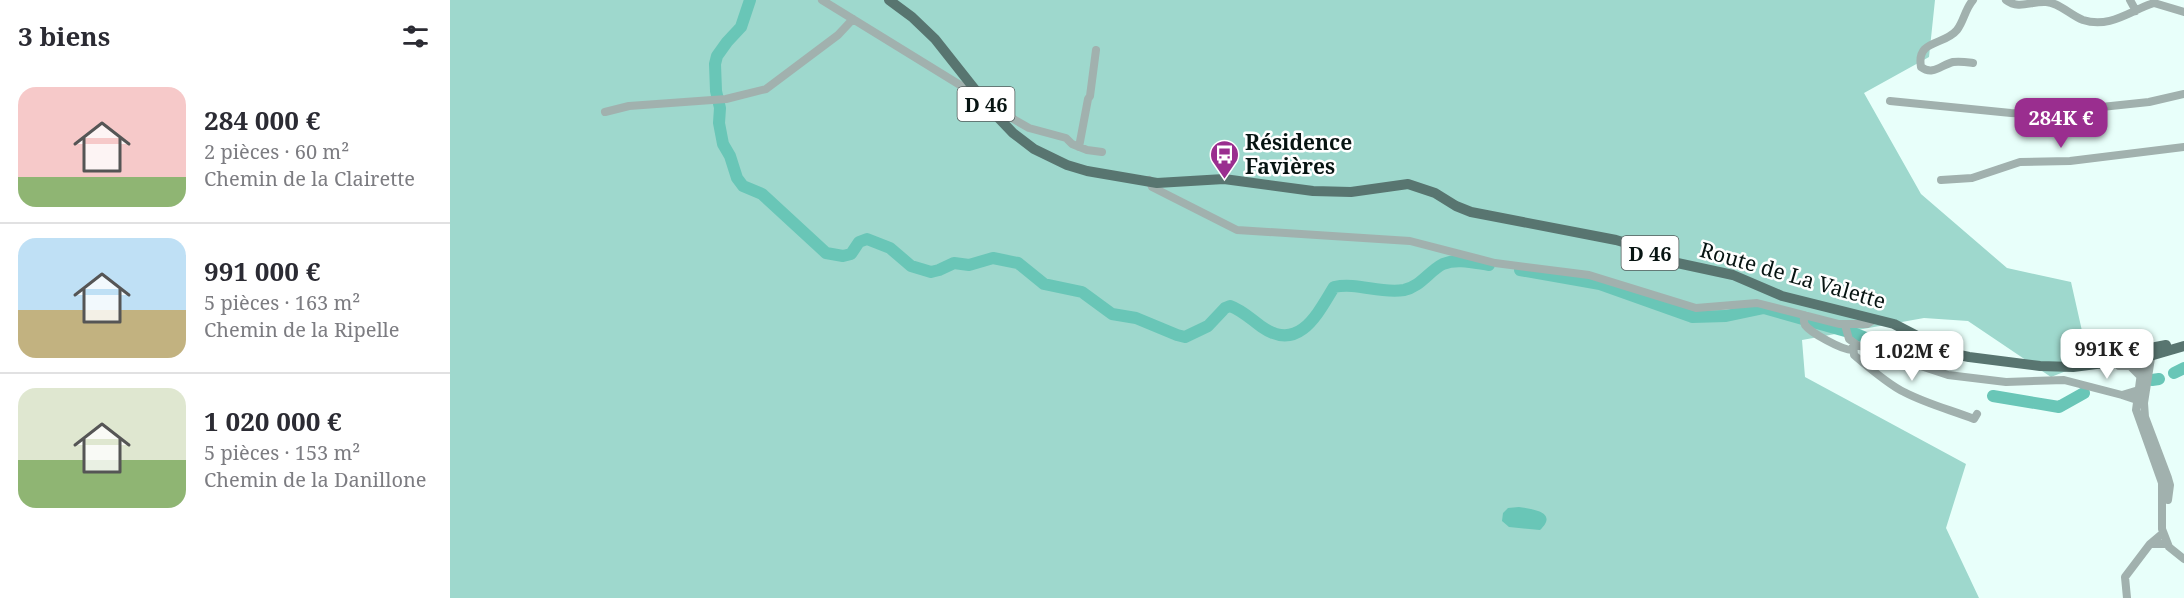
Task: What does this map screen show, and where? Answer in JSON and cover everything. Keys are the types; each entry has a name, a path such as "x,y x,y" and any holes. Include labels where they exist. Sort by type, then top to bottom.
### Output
{"main road":[{"name":"Route de La Valette","path":"889,0 912,17 935,39 992,111 1013,133 1034,149 1067,165 1149,180 1242,181 1313,190 1351,192 1408,184 1435,193 1471,212 1616,240 1668,261 1733,275 1790,298 1875,319 1903,328 1950,353 2052,367 2083,367 2147,356"},
{"name":"Route de La Valette","path":"2052,367 2176,347 2184,340"},
{"name":"D 46","path":"2147,356 2176,347"}],"street":[{"path":"822,0 973,93 977,91"},
{"path":"1972,0 1956,31 1924,48 1920,53 1920,59 1921,67 1929,71 1954,62 1973,63"},
{"path":"2006,0 2017,6 2053,2 2090,22 2118,19 2157,3 2184,12"},
{"path":"2130,0 2136,11"},
{"path":"605,112 629,106 726,99 766,89 838,35 853,19"},
{"path":"1079,147 1090,96 1096,50"},
{"path":"1890,101 2035,114 2149,102 2184,94"},
{"path":"992,111 996,109 1029,128 1066,138 1087,150 1102,152"},
{"path":"1941,180 1972,178 2020,162 2070,161 2184,147"},
{"path":"1149,180 1152,187 1237,230 1410,241 1495,262 1589,275 1696,308 1757,303 1846,329 1867,324 1875,319"},
{"path":"1804,318 1807,327 1836,345 1853,346 1948,375 2006,382 2064,380 2140,401"},
{"path":"1846,329 1853,346 1854,356 1903,392 1940,408 1956,411 1974,419 1977,414"},
{"path":"2142,389 2141,376 2147,356"},
{"path":"2104,357 2147,356"},
{"path":"2147,356 2138,419 2162,483 2163,533 2167,544 2184,559"},
{"path":"2083,367 2127,365 2134,368 2141,376"},
{"path":"2122,395 2142,389"},
{"path":"2127,598 2125,577 2150,544 2163,533"},
{"path":"2150,544 2167,544"}],"shaded area":[{"path":"450,0 1935,0 1929,57 1864,93 1921,194 2007,268 2071,282 2089,362 2051,377 1968,321 1924,318 1802,340 1805,377 1966,464 1946,528 1979,598 450,598"},
{"path":"1508,508 1536,510 1545,515 1547,519 1540,530 1509,527 1502,521 1503,513"}],"waterway":[{"path":"750,0 741,27 717,56 715,64 716,91 720,108 719,123 723,144 730,156 737,178 743,186 762,194 826,253 843,256 851,254 859,242 867,239 890,248 911,266 931,272 954,263 969,265 993,258 1018,263 1044,284 1082,292 1112,314 1136,318 1185,337 1208,326 1225,308 1230,306 1275,334 1297,333 1314,318 1334,287 1404,290 1415,286 1438,267 1448,262 1489,265"},
{"path":"1520,270 1600,284 1690,316"},
{"path":"1692,317 1726,316 1764,308 1856,334 1921,360 1924,364"},
{"path":"2174,373 2184,368"},
{"path":"2152,380 2159,379"},
{"path":"1993,396 2059,407 2084,393"}],"place":[{"name":"Résidence Favières","path":"1224,180"}]}
